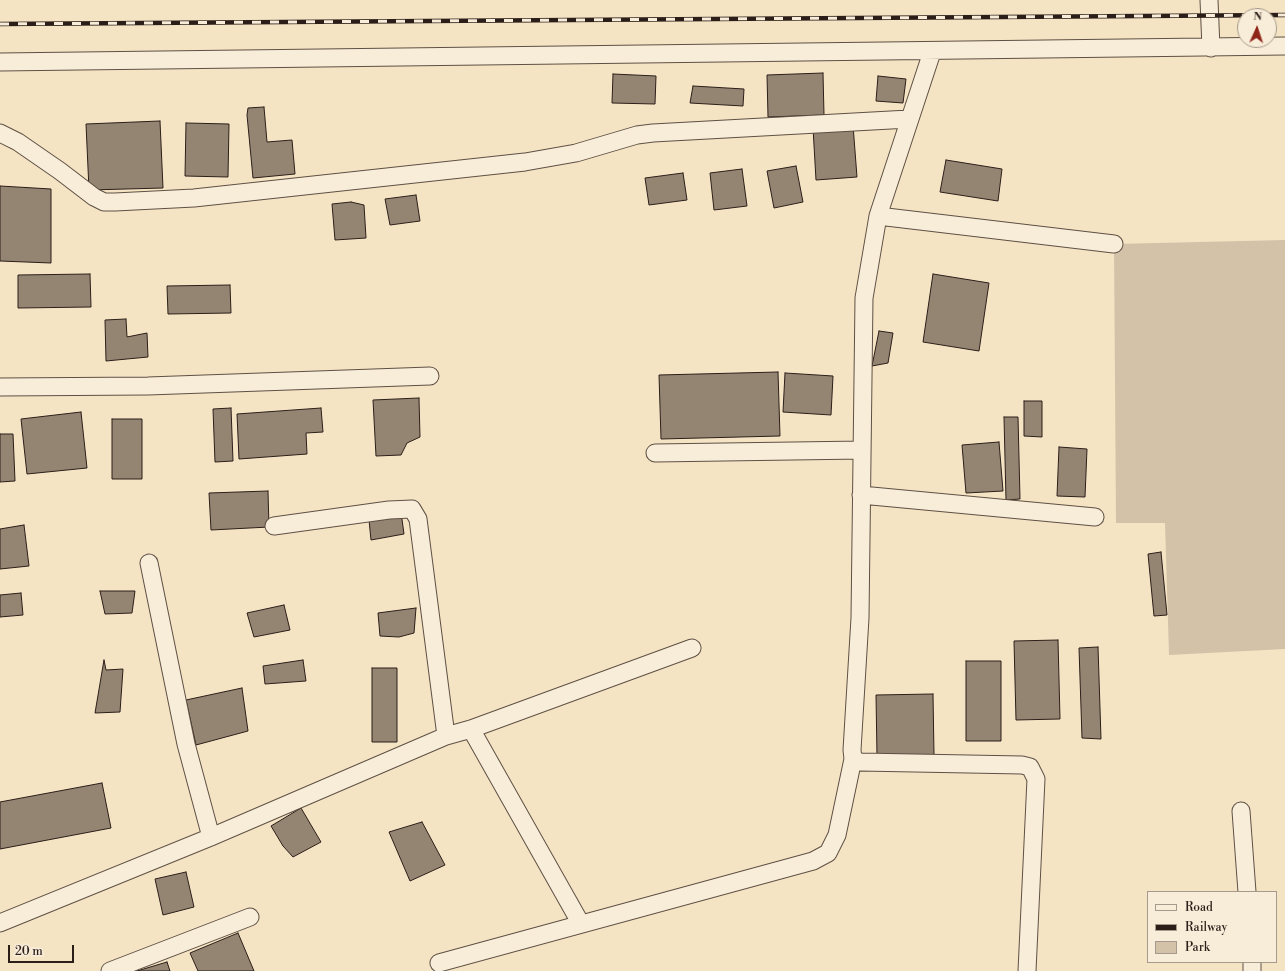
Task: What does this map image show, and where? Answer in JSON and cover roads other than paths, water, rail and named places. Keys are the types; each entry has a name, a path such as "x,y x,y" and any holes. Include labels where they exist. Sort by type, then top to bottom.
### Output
{"street":[{"path":"1209,0 1211,48"},
{"path":"0,62 932,52 1285,46"},
{"path":"439,962 813,861 828,853 836,834 853,759 852,750 860,618 864,298 878,216 932,52"},
{"path":"0,133 18,142 94,197 104,202 115,202 194,198 525,162 576,153 637,135 653,133 909,119"},
{"path":"878,216 1114,244"},
{"path":"0,387 126,386 430,376"},
{"path":"655,453 862,450"},
{"path":"861,495 1095,517"},
{"path":"274,526 389,510 412,509 418,519 446,736"},
{"path":"149,563 186,744 212,837"},
{"path":"0,923 212,837 446,736 471,729 692,648"},
{"path":"471,729 581,924"},
{"path":"853,759 860,762 1022,765 1030,767 1036,779 1028,971"},
{"path":"1241,810 1247,891"},
{"path":"110,971 250,917"}],"railway":[{"path":"0,24 1285,15"}]}
